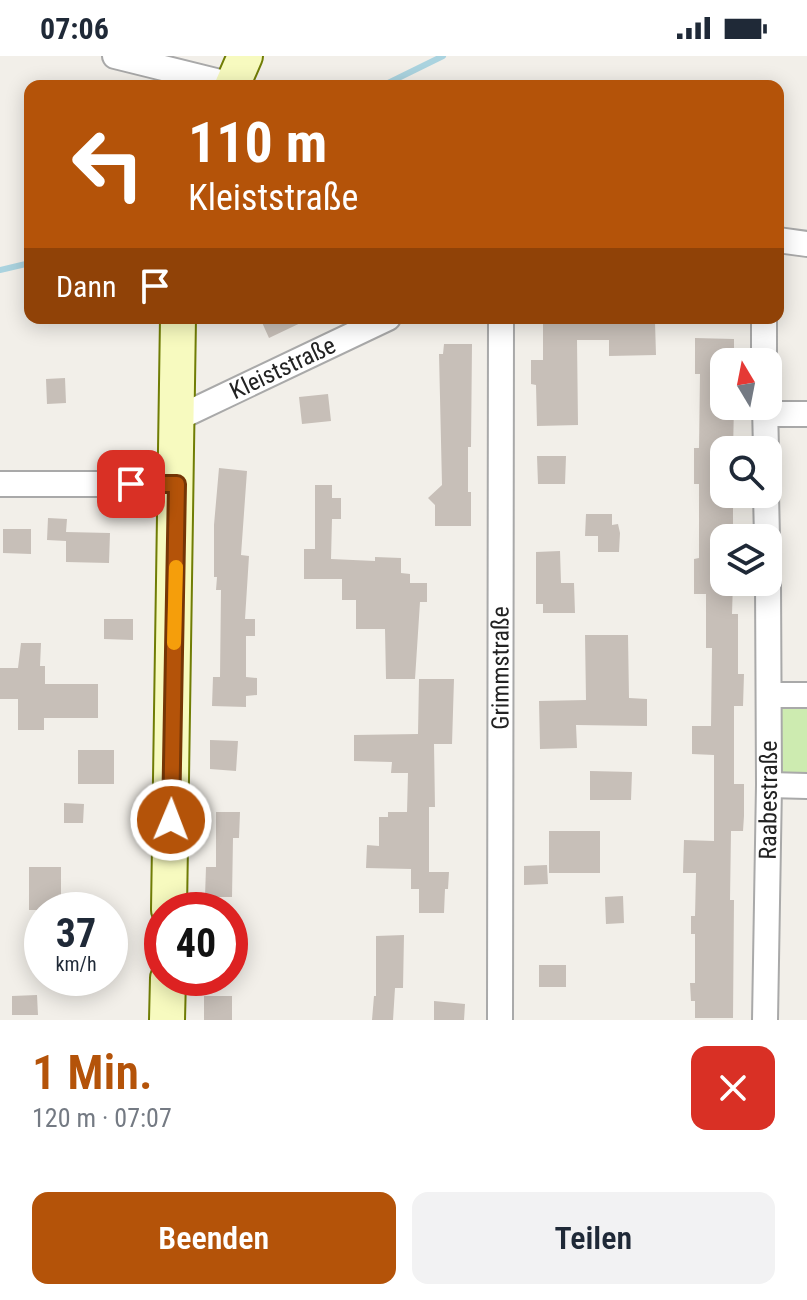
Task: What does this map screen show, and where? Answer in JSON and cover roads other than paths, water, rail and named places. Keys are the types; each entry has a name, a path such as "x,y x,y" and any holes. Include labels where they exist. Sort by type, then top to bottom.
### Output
{"street":[{"path":"115,56 209,80"},
{"path":"235,80 245,56"},
{"path":"784,241 807,244"},
{"path":"169,892 178,324"},
{"name":"Kleiststraße","path":"178,418 375,324"},
{"name":"Grimmstraße","path":"500,1020 501,324"},
{"path":"764,324 764,348"},
{"path":"782,412 807,414"},
{"path":"0,484 177,484"},
{"name":"Raabestraße","path":"765,1020 768,596"},
{"path":"769,695 807,695"},
{"path":"769,785 807,786"},
{"path":"167,1020 168,996"}],"waterway":[{"path":"394,80 443,56"},
{"path":"0,270 24,264"}]}
